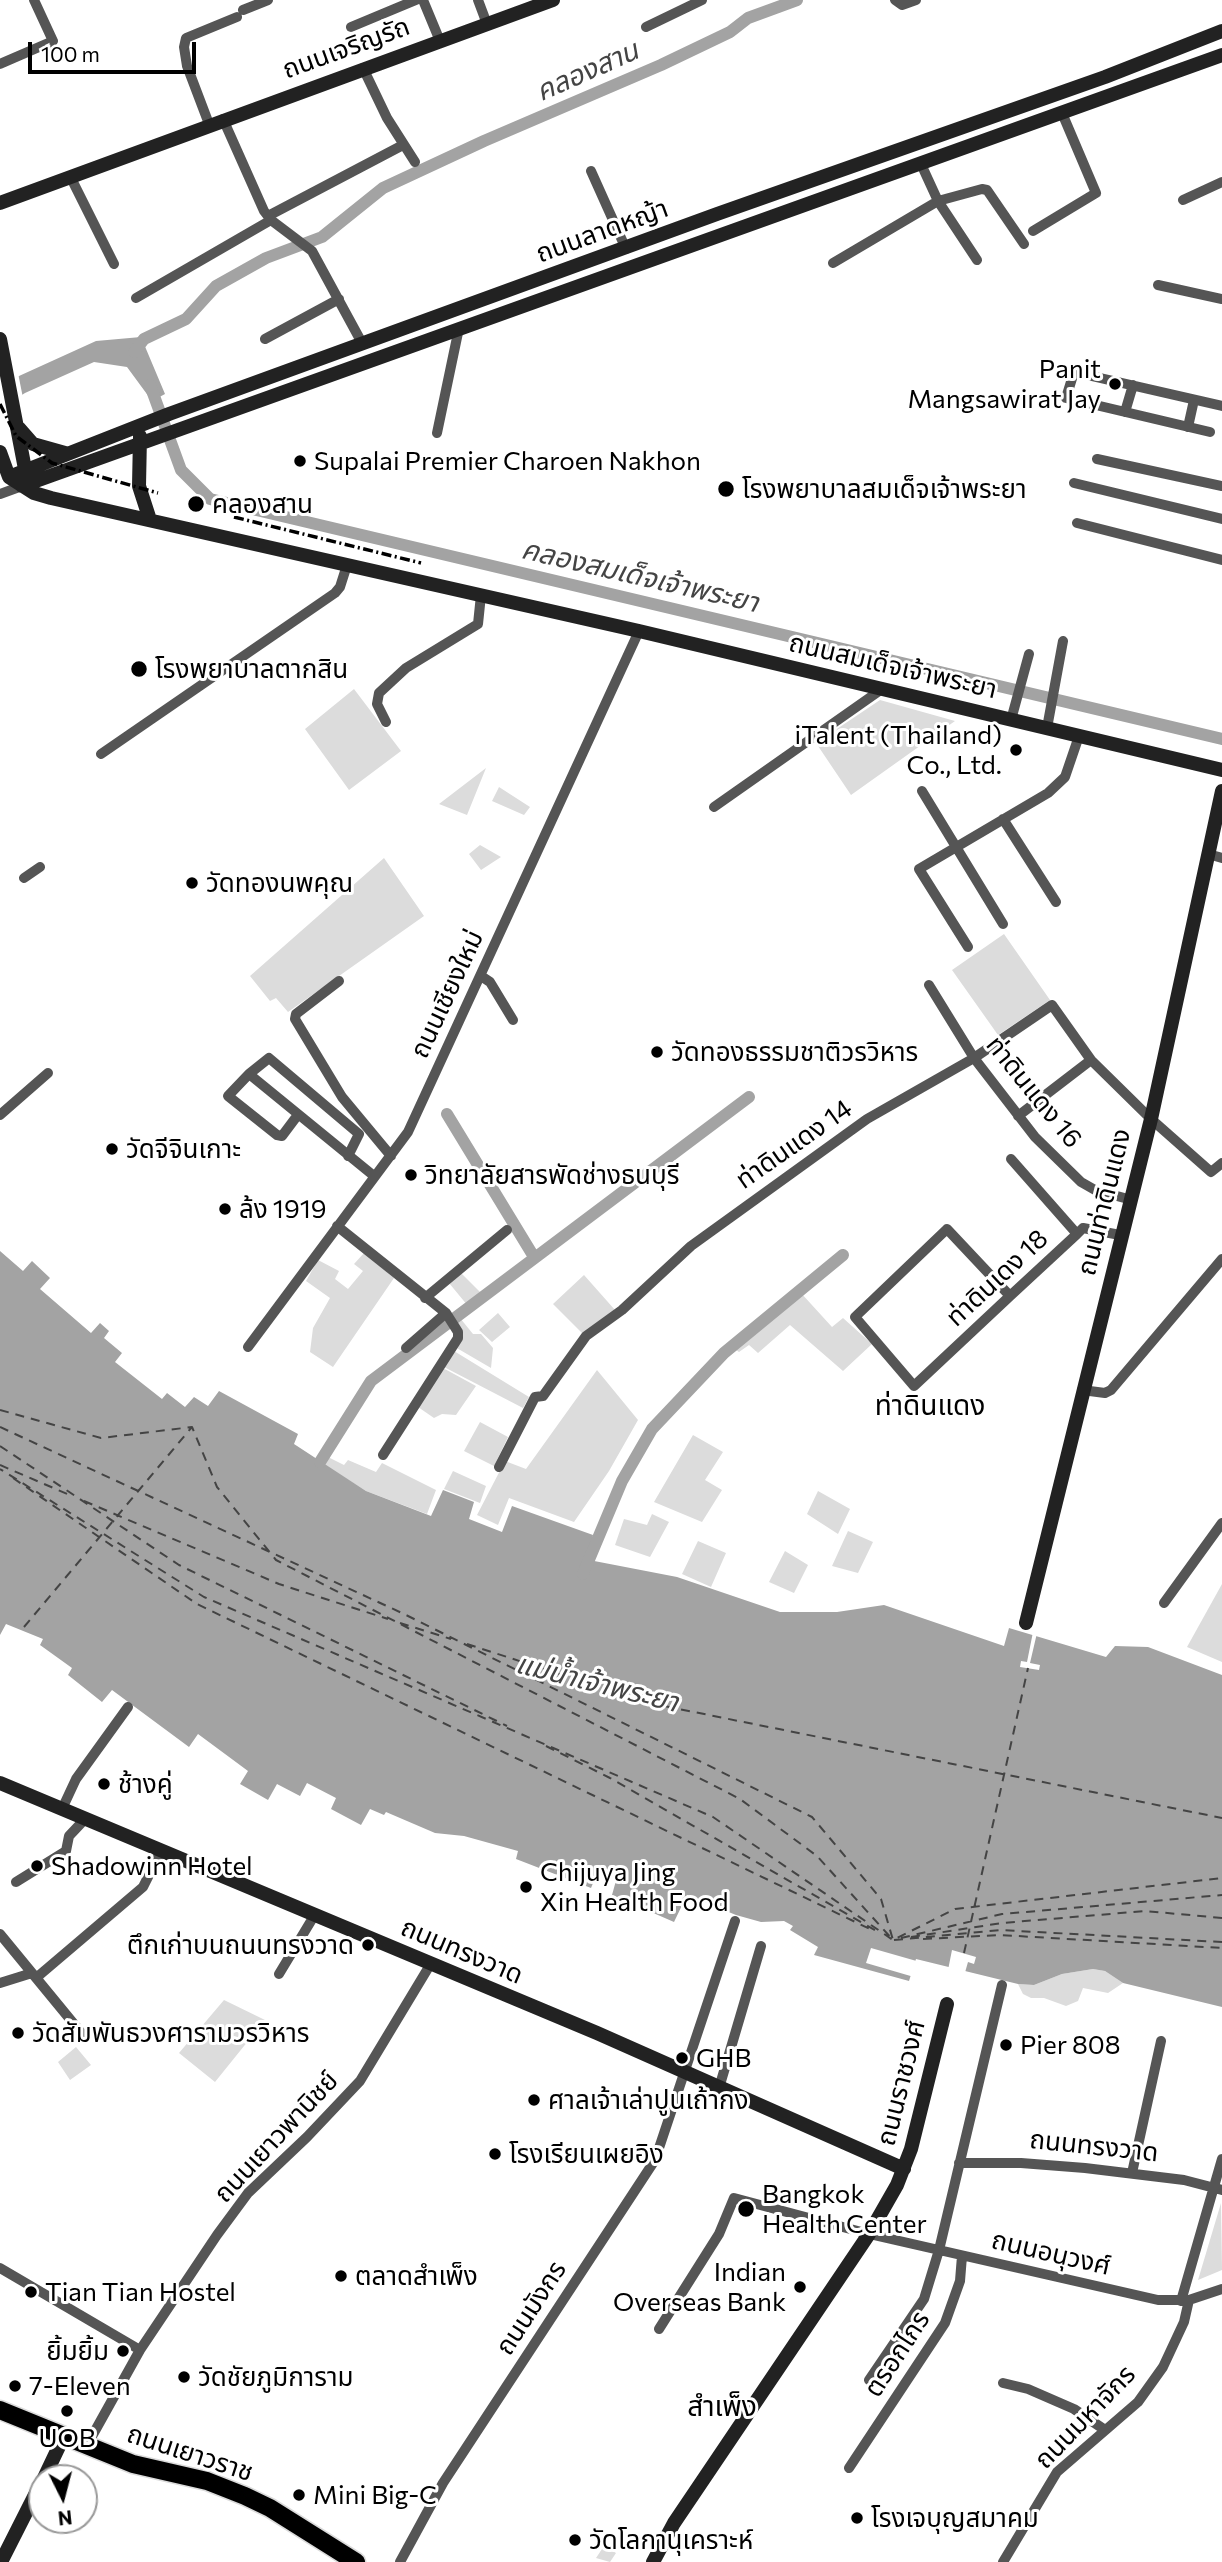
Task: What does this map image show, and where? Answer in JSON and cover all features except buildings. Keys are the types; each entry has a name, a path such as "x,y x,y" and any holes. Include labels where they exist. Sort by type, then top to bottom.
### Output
{"main road":[{"name":"ถนนเจริญรัถ","path":"0,202 553,0"},
{"name":"ถนนลาดหญ้า","path":"4,478 362,343 1105,77 1222,31"},
{"name":"ถนนลาดหญ้า","path":"22,485 1222,55"},
{"path":"591,261 598,278"},
{"path":"0,339 25,469 22,485"},
{"path":"16,418 29,441 65,453"},
{"path":"148,422 139,444 139,486 150,520"},
{"path":"0,452 4,478"},
{"name":"ถนนสมเด็จเจ้าพระยา","path":"4,478 51,498 639,631 1222,770"},
{"name":"ถนนท่าดินแดง","path":"1026,1623 1215,856 1222,791"},
{"name":"ถนนทรงวาด","path":"0,1783 685,2073 904,2169"},
{"name":"ถนนราชวงศ์","path":"653,2562 674,2523 869,2234 904,2169 947,2004"},
{"name":"ถนนเยาวราช","path":"0,2410 63,2438 133,2464 207,2481 244,2496 270,2508 356,2562"},
{"path":"51,2464 63,2438"},
{"path":"1,2562 28,2509"}],"street":[{"path":"0,64 53,41 34,0"},
{"path":"268,0 186,38 184,47 187,66 270,218 312,251 362,343"},
{"path":"351,27 416,0"},
{"path":"423,0 440,41"},
{"path":"478,0 487,24"},
{"path":"646,27 702,0"},
{"path":"895,0 902,5 916,0"},
{"path":"363,68 403,145 415,162"},
{"path":"1033,231 1096,193 1062,113"},
{"path":"135,298 270,218 403,145"},
{"path":"921,164 938,201 977,260"},
{"path":"592,171 626,249"},
{"path":"70,176 114,264"},
{"path":"1183,200 1222,182"},
{"path":"833,263 938,201 987,190 1024,244"},
{"path":"1158,285 1222,299"},
{"path":"265,339 339,299"},
{"path":"437,433 459,328"},
{"path":"1210,432 1066,398 1074,372 1222,406"},
{"path":"1125,412 1133,385"},
{"path":"1188,427 1194,400"},
{"path":"1097,459 1222,486"},
{"path":"1074,483 1222,519"},
{"name":"ถนนลาดหญ้า","path":"0,494 22,485"},
{"path":"1077,523 1222,560"},
{"path":"101,754 335,593 340,587 347,565"},
{"path":"386,722 377,704 379,693 406,668 478,624 481,595"},
{"name":"ถนนเชียงใหม่","path":"248,1347 408,1132 639,631"},
{"path":"1047,728 1063,641"},
{"path":"1011,720 1029,654"},
{"path":"714,807 882,689"},
{"path":"968,947 919,869 1048,793 1065,777 1079,736"},
{"path":"922,791 1003,924"},
{"path":"1003,819 1056,902"},
{"path":"24,878 40,867"},
{"path":"481,976 490,982 513,1020"},
{"path":"339,981 296,1014 295,1019 342,1097 391,1156"},
{"name":"ท่าดินแดง 16","path":"929,985 974,1058 1018,1116 1081,1182 1095,1190 1129,1199"},
{"name":"ท่าดินแดง 14","path":"499,1467 535,1397 543,1396 586,1336 622,1310 691,1246 858,1126 974,1058 1052,1005 1091,1060 1151,1118 1211,1172 1222,1163"},
{"path":"297,1116 282,1136 277,1135 228,1096 265,1059 273,1060 359,1134 348,1156"},
{"path":"1018,1116 1091,1060"},
{"path":"0,1115 48,1073"},
{"path":"249,1074 297,1116 374,1176"},
{"path":"1011,1159 1077,1234"},
{"path":"337,1226 446,1314 456,1326 458,1338 383,1455"},
{"name":"ท่าดินเดง 18","path":"1010,1296 949,1230 942,1230 855,1317 914,1386 1077,1234 1090,1227 1120,1235"},
{"path":"425,1298 507,1230"},
{"path":"1082,1390 1105,1393 1111,1390 1222,1259"},
{"path":"406,1348 446,1314"},
{"path":"1164,1603 1222,1523"},
{"path":"62,1809 76,1779 128,1707"},
{"path":"16,1882 66,1850 69,1836 85,1819"},
{"path":"0,1983 34,1975 143,1887 161,1851"},
{"path":"279,1974 314,1916"},
{"name":"ถนนมังกร","path":"400,2562 443,2483 655,2160 735,1921"},
{"path":"0,1934 83,2035"},
{"path":"719,2088 761,1946"},
{"name":"ถนนเยาวพานิชย์","path":"86,2446 140,2350 248,2193 307,2137 360,2081 430,1965"},
{"path":"869,2380 924,2299 939,2250 1002,1986"},
{"path":"1132,2173 1161,2041"},
{"path":"1219,2189 1222,2159"},
{"name":"ถนนทรงวาด","path":"959,2163 1021,2162 1132,2173 1184,2179 1219,2189"},
{"name":"ถนนมหาจักร","path":"1003,2562 1057,2472 1138,2402 1163,2367 1184,2322 1185,2300 1219,2189"},
{"name":"ถนนอนุวงศ์","path":"659,2329 719,2234 734,2198 869,2234 1157,2300 1185,2300 1222,2289"},
{"name":"ตรอกไกร","path":"849,2468 945,2323 960,2281 962,2256"},
{"path":"0,2268 140,2350"},
{"path":"1003,2383 1074,2409 1105,2430"}],"shaded area":[{"path":"354,689 401,751 349,790 305,729"},
{"path":"880,700 955,721 851,795 816,743"},
{"path":"486,768 467,815 439,804"},
{"path":"499,787 530,807 524,815 492,801"},
{"path":"480,845 501,857 481,870 469,854"},
{"path":"384,858 424,916 288,1012 276,998 270,1001 250,976"},
{"path":"1004,934 1050,1000 998,1035 952,970"},
{"path":"364,1253 394,1278 333,1367 310,1352 313,1328 330,1298 306,1281 318,1260 339,1271 335,1279 348,1289 363,1271 354,1264"},
{"path":"460,1272 482,1294 468,1306 449,1283"},
{"path":"584,1275 615,1310 583,1334 553,1304"},
{"path":"801,1293 832,1327 843,1318 872,1344 843,1371 790,1325 758,1353 749,1345 739,1352 733,1348"},
{"path":"498,1313 510,1327 492,1342 479,1330"},
{"path":"460,1318 473,1334 481,1334 493,1348 491,1368 455,1347 456,1321"},
{"path":"454,1351 529,1397 523,1408 444,1367"},
{"path":"443,1368 476,1386 456,1415 442,1414 434,1418 418,1407"},
{"path":"597,1370 638,1420 609,1471 574,1522 509,1498 498,1525 477,1515 505,1461 526,1469"},
{"path":"480,1422 508,1437 494,1466 464,1451"},
{"path":"693,1435 723,1452 705,1480 722,1490 702,1522 654,1502"},
{"path":"324,1455 344,1465 348,1460 376,1472 382,1463 436,1490 427,1514 366,1491 320,1462"},
{"path":"453,1471 486,1486 480,1503 444,1489"},
{"path":"818,1491 850,1509 838,1534 807,1514"},
{"path":"652,1514 669,1522 650,1557 615,1545 624,1519 647,1525"},
{"path":"848,1531 873,1542 858,1573 832,1566"},
{"path":"698,1541 726,1553 711,1587 682,1574"},
{"path":"785,1551 808,1565 794,1593 769,1582"},
{"path":"1222,1584 1222,1662 1187,1647"},
{"path":"1093,1969 1105,1971 1123,1983 1108,1993 1083,1988 1078,2001 1066,2006 1044,1998 1031,1998 1023,1994 1018,1984 1034,1985 1062,1974"},
{"path":"224,2000 265,2020 215,2082 179,2053"},
{"path":"76,2047 91,2065 70,2080 58,2062"},
{"path":"1221,2203 1222,2270 1198,2280"},
{"path":"604,2546 616,2553 610,2562 596,2558"}],"water":[{"path":"141,337 165,394 152,401 127,367 94,362 25,393 0,409 0,390 19,376 96,341"},
{"name":"แม่น้ำเจ้าพระยา","path":"0,1251 23,1271 32,1261 50,1278 40,1289 91,1333 100,1323 109,1331 104,1338 122,1353 115,1362 162,1399 167,1393 185,1407 194,1397 208,1406 219,1391 298,1434 294,1444 366,1491 431,1516 443,1490 474,1502 469,1519 502,1532 512,1506 593,1535 589,1560 677,1577 780,1612 837,1612 884,1605 1004,1646 1009,1628 1106,1657 1115,1646 1148,1647 1222,1675 1222,2007 1123,1983 1105,1971 1093,1969 1062,1974 1034,1985 1018,1984 916,1959 909,1981 814,1955 818,1947 790,1930 793,1926 784,1921 761,1922 687,1895 674,1922 612,1895 617,1877 598,1871 591,1888 516,1859 518,1851 464,1836 435,1833 386,1812 384,1815 370,1809 361,1825 331,1809 336,1798 307,1783 300,1796 277,1784 268,1800 240,1784 248,1771 198,1734 189,1747 112,1690 102,1702 68,1675 72,1668 40,1645 43,1639 6,1624 0,1635"}],"pier":[{"path":"18,373 23,398 0,413 0,386"},
{"path":"1033,1632 1037,1633 1030,1663 1040,1665 1039,1670 1020,1667 1021,1661 1027,1662"},
{"path":"871,1948 948,1970 952,1950 976,1957 974,1964 968,1962 964,1976 918,1964 914,1977 866,1963"}],"waterway":[{"name":"คลองสาน","path":"134,352 144,339 186,319 216,286 266,258 322,237 383,188 484,141 661,65 730,32 748,18 797,0"},
{"name":"คลองสมเด็จเจ้าพระยา","path":"150,385 181,470 210,499 1222,739"},
{"path":"320,1462 371,1381 749,1097"},
{"path":"447,1114 534,1257"},
{"path":"583,1574 622,1481 652,1429 724,1353 843,1255"}],"ferry route":[{"path":"0,1410 101,1438 192,1427 217,1487 276,1560 740,1799 817,1856 893,1940 713,1817 204,1597 0,1469"},
{"path":"0,1427 404,1614 812,1817 881,1899 893,1940 955,1909 1222,1878"},
{"path":"24,1627 192,1427"},
{"path":"0,1446 179,1565 507,1726"},
{"path":"0,1465 72,1496"},
{"path":"13,1478 197,1604 874,1931"},
{"path":"84,1501 279,1584 388,1619"},
{"path":"400,1623 451,1639"},
{"path":"467,1644 649,1703 1222,1818"},
{"path":"964,1953 1028,1668"},
{"path":"546,1746 610,1778 880,1933"},
{"path":"901,1938 1002,1914 1222,1895"},
{"path":"911,1937 1002,1923 1145,1911 1222,1918"},
{"path":"894,1940 1000,1930 1222,1942"},
{"path":"923,1939 1000,1935 1222,1948"}],"railway":[{"path":"0,404 16,436 52,463 158,493"},
{"path":"234,517 421,563"}],"place":[{"name":"Panit Mangsawirat Jay","path":"1115,384"},
{"name":"Supalai Premier Charoen Nakhon","path":"300,461"},
{"name":"โรงพยาบาลสมเด็จเจ้าพระยา","path":"726,489"},
{"name":"คลองสาน","path":"196,504"},
{"name":"โรงพยาบาลตากสิน","path":"139,669"},
{"name":"iTalent (Thailand) Co., Ltd.","path":"1016,750"},
{"name":"วัดทองนพคุณ","path":"192,883"},
{"name":"วัดทองธรรมชาติวรวิหาร","path":"657,1052"},
{"name":"วัดจีจินเกาะ","path":"112,1149"},
{"name":"วิทยาลัยสารพัดช่างธนบุรี","path":"411,1175"},
{"name":"ล้ง 1919","path":"225,1209"},
{"name":"ช้างคู่","path":"104,1784"},
{"name":"Shadowinn Hotel","path":"37,1866"},
{"name":"Chijuya Jing Xin Health Food","path":"526,1887"},
{"name":"ตึกเก่าบนถนนทรงวาด","path":"368,1945"},
{"name":"วัดสัมพันธวงศารามวรวิหาร","path":"18,2033"},
{"name":"Pier 808","path":"1006,2045"},
{"name":"GHB","path":"682,2058"},
{"name":"ศาลเจ้าเล่าปูนเถ้ากง","path":"534,2100"},
{"name":"โรงเรียนเผยอิง","path":"495,2154"},
{"name":"Bangkok Health Center","path":"746,2209"},
{"name":"ตลาดสำเพ็ง","path":"341,2276"},
{"name":"Indian Overseas Bank","path":"800,2287"},
{"name":"Tian Tian Hostel","path":"31,2292"},
{"name":"ยิ้มยิ้ม","path":"123,2351"},
{"name":"วัดชัยภูมิการาม","path":"184,2377"},
{"name":"7-Eleven","path":"15,2386"},
{"name":"UOB","path":"67,2411"},
{"name":"Mini Big-C","path":"299,2495"},
{"name":"โรงเจบุญสมาคม","path":"857,2518"},
{"name":"วัดโลกานุเคราะห์","path":"575,2540"}],"district":[{"name":"ท่าดินแดง","path":"930,1406"},
{"name":"สำเพ็ง","path":"722,2407"}]}
